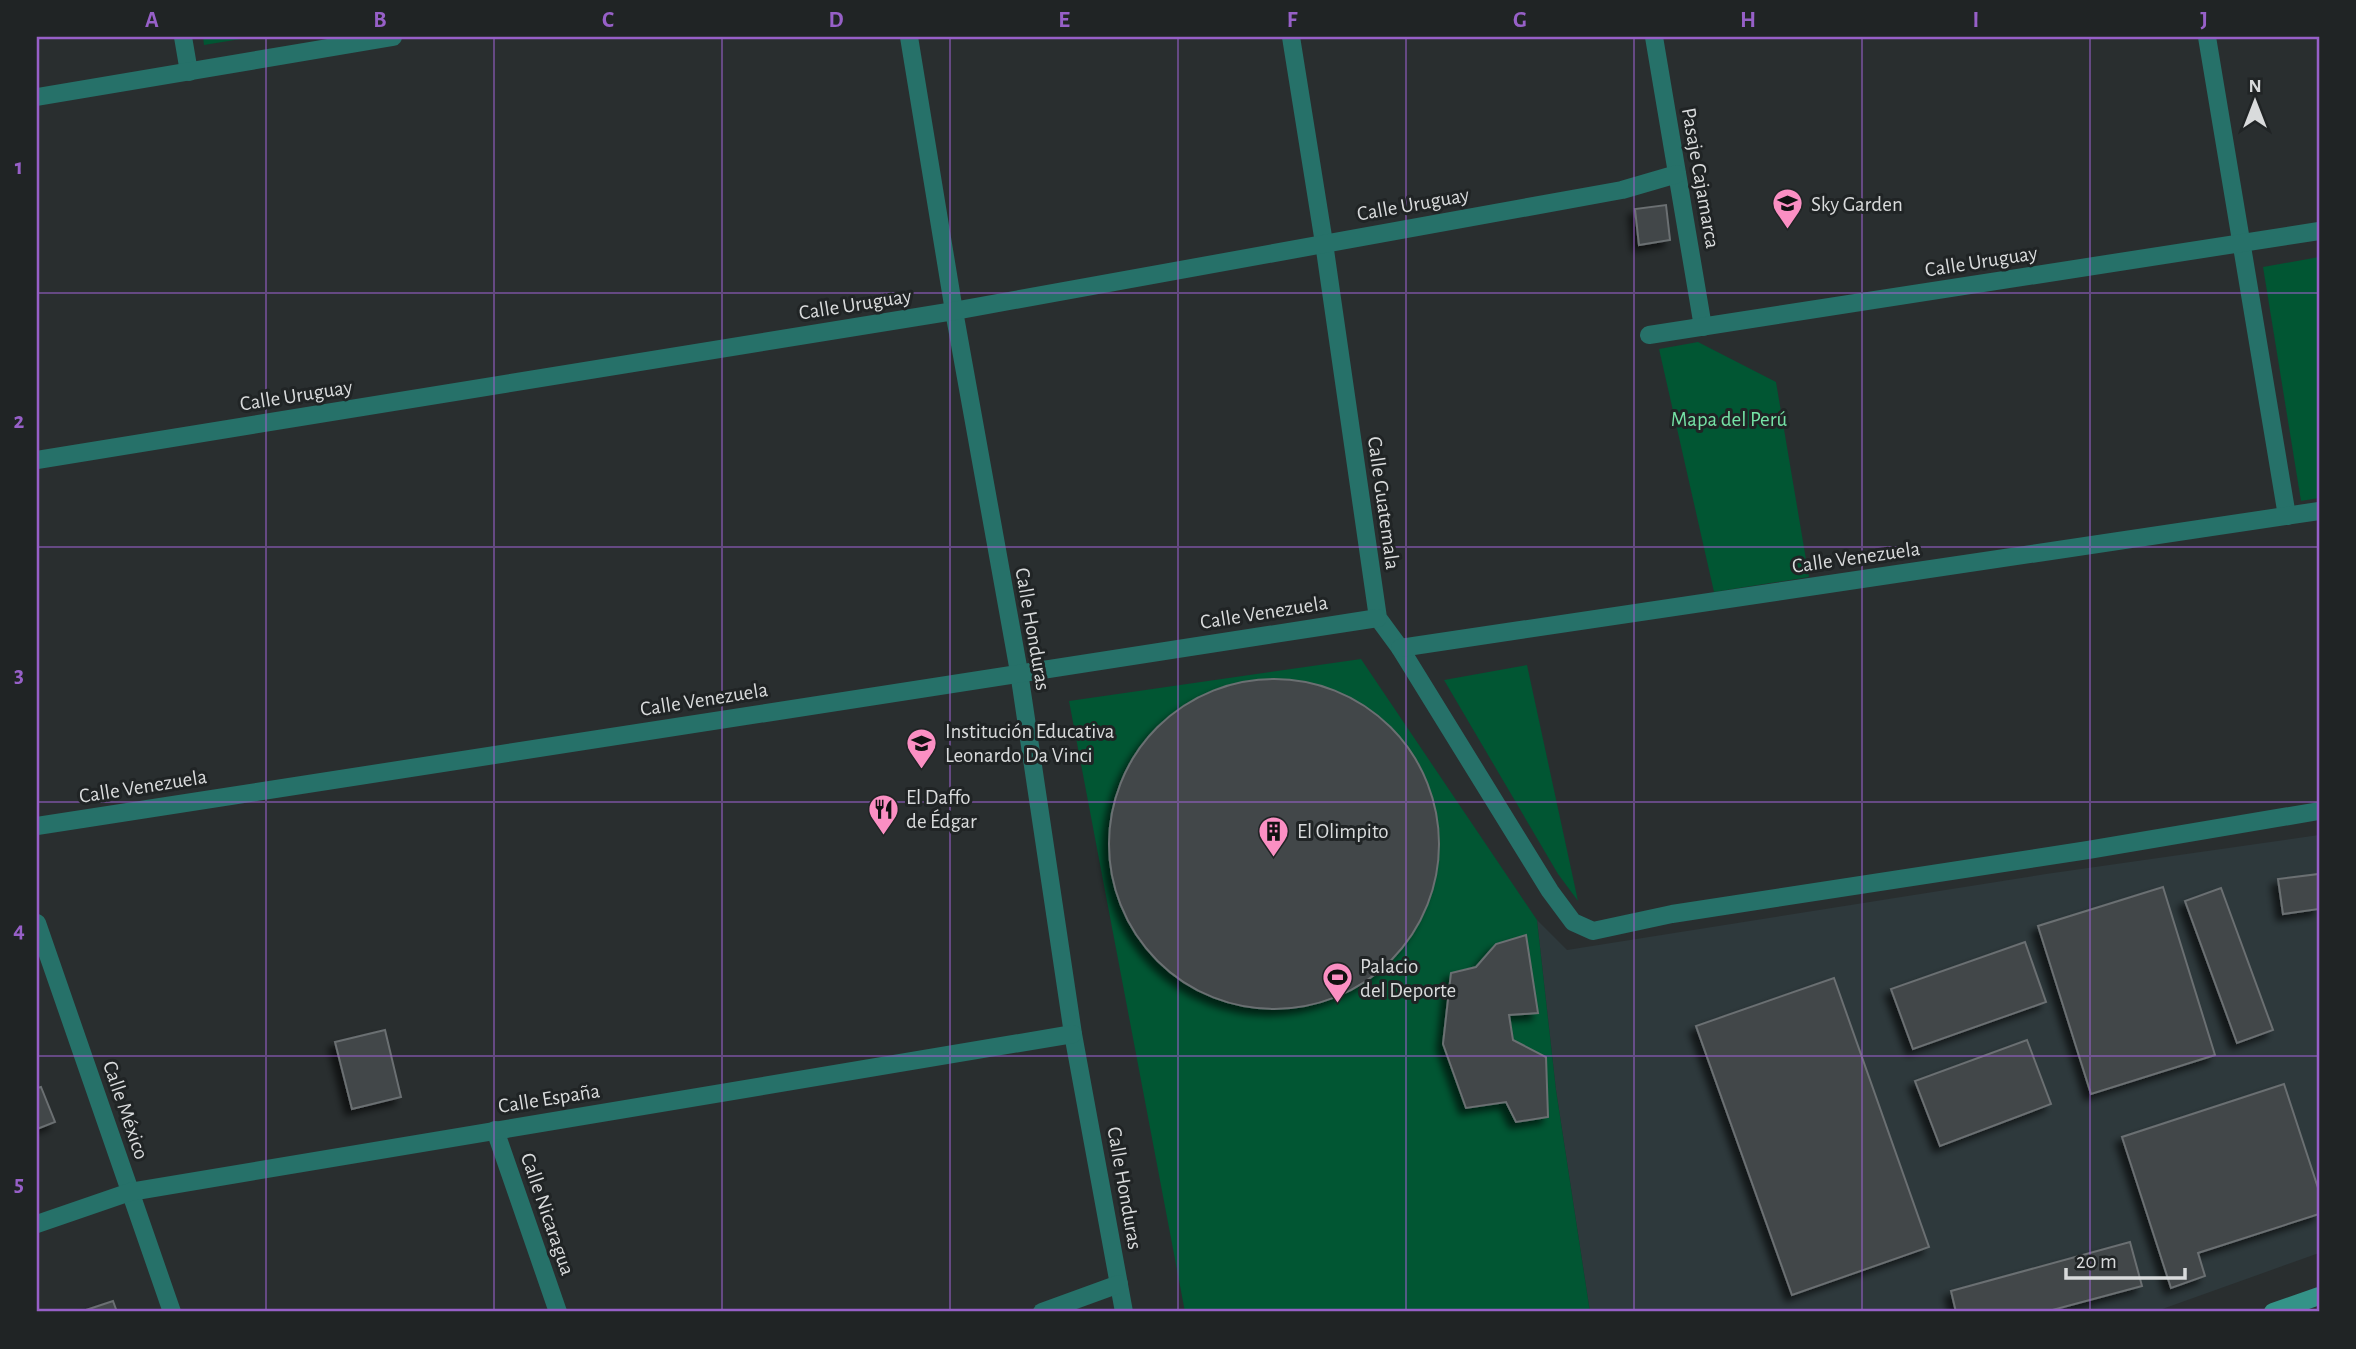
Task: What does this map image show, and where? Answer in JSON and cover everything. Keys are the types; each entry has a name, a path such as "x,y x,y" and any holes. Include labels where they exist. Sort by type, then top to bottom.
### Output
{"street":[{"path":"183,37 189,72"},
{"path":"37,97 393,37"},
{"name":"Calle Honduras","path":"909,37 1018,673 1073,1034 1124,1312"},
{"name":"Calle Guatemala","path":"1291,37 1324,243 1378,618 1400,648 1550,891 1573,922 1593,931 1672,914 2088,850 2319,811"},
{"name":"Pasaje Cajamarca","path":"1654,37 1703,327"},
{"path":"2207,37 2287,516"},
{"name":"Calle Uruguay","path":"37,460 954,311 1622,190 1677,174"},
{"name":"Calle Uruguay","path":"1649,335 2319,231"},
{"name":"Calle Venezuela","path":"1400,648 2319,511"},
{"name":"Calle Venezuela","path":"37,826 1378,618"},
{"name":"Calle México","path":"37,923 172,1312"},
{"name":"Calle España","path":"37,1224 130,1192 1073,1034"},
{"name":"Calle Nicaragua","path":"495,1130 558,1312"},
{"path":"1042,1312 1119,1284"},
{"path":"2273,1312 2319,1296"}],"shaded area":[{"path":"2319,835 2319,1253 2154,1312 1590,1312 1556,1090 1537,920 1567,950 2046,874"}],"green space":[{"path":"203,37 253,37 204,45"},
{"path":"2319,257 2319,498 2301,501 2263,267"},
{"name":"Mapa del Perú","path":"1698,342 1776,382 1809,577 1714,592 1659,349"},
{"name":"Palacio del Deporte","path":"1361,659 1537,920 1556,1090 1590,1312 1185,1312 1069,701"},
{"path":"1527,665 1578,901 1558,874 1444,680"}],"building":[{"path":"1666,205 1670,240 1639,245 1635,209"},
{"name":"El Olimpito","path":"1258,679 1290,679 1322,686 1352,698 1379,716 1402,739 1427,781 1436,812 1439,844 1436,876 1420,922 1402,949 1379,972 1352,990 1322,1002 1290,1009 1258,1009 1226,1002 1196,990 1169,972 1146,949 1128,922 1116,892 1109,860 1109,828 1116,796 1128,766 1146,739 1169,716 1196,698 1226,686"},
{"path":"2319,874 2319,909 2283,914 2278,879"},
{"path":"2163,887 2215,1055 2091,1094 2038,926"},
{"path":"2221,888 2273,1030 2237,1043 2185,901"},
{"path":"1526,935 1538,1013 1509,1015 1513,1040 1546,1057 1548,1117 1516,1122 1506,1102 1466,1108 1443,1044 1451,973 1476,967 1496,944"},
{"path":"2025,942 2046,1002 1913,1049 1891,989"},
{"path":"1834,978 1929,1247 1792,1295 1696,1026"},
{"path":"385,1030 401,1097 352,1109 335,1042"},
{"path":"2027,1040 2051,1104 1940,1146 1915,1081"},
{"path":"2284,1084 2319,1191 2319,1214 2198,1253 2205,1276 2171,1288 2122,1137"},
{"path":"41,1087 55,1122 37,1129 37,1088"},
{"path":"2130,1242 2142,1286 2045,1312 1956,1312 1951,1291"},
{"path":"113,1301 117,1312 80,1312"}],"place":[{"name":"Sky Garden","path":"1788,231"},
{"name":"Institución Educativa Leonardo Da Vinci","path":"922,770"},
{"name":"El Daffo de Édgar","path":"883,836"},
{"name":"El Olimpito","path":"1274,858"},
{"name":"Palacio del Deporte","path":"1337,1005"}]}
